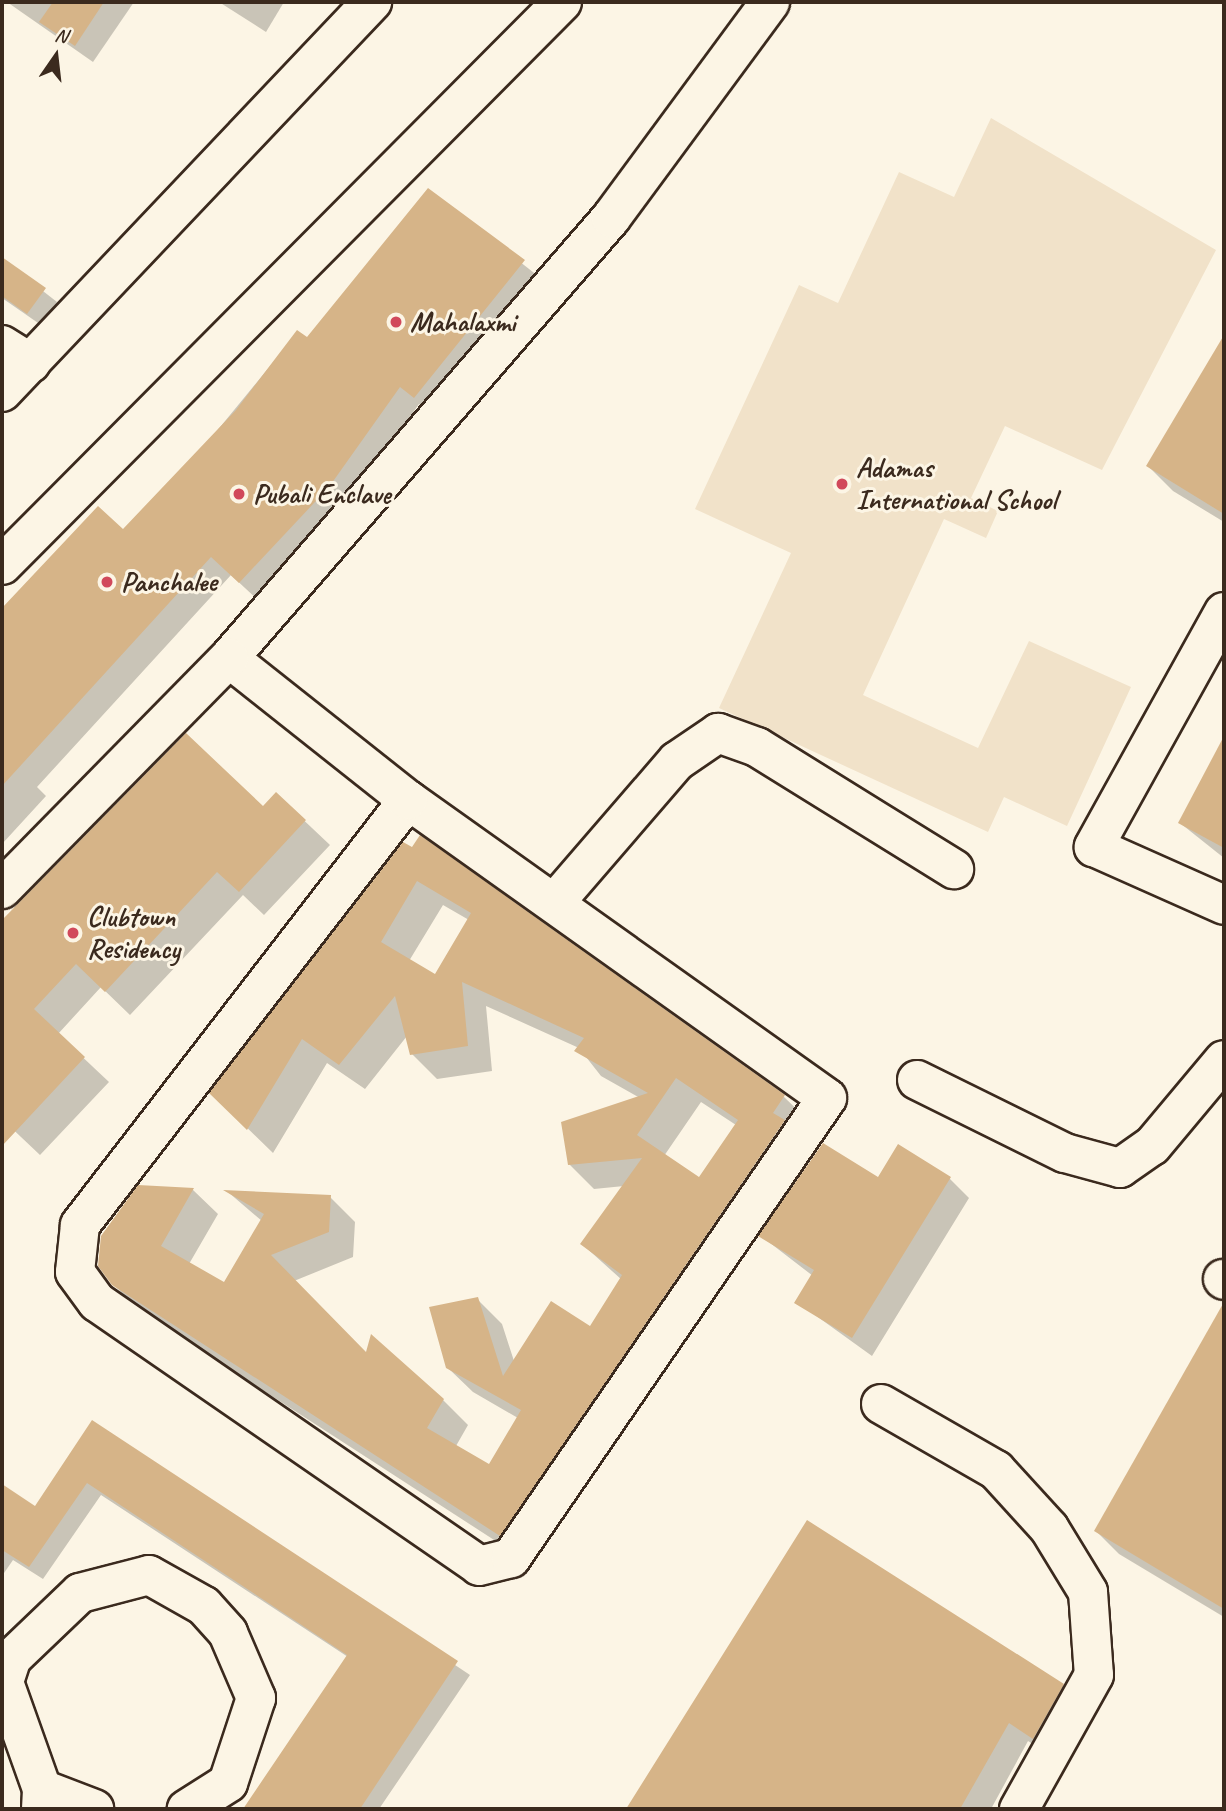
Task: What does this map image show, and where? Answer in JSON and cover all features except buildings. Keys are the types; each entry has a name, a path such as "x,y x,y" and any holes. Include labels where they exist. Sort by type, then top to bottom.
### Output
{"street":[{"path":"2,392 16,354 372,2"},
{"path":"2,565 562,2"},
{"path":"2,889 229,658 611,218 770,2"},
{"path":"1224,612 1094,847 1224,905"},
{"path":"229,658 408,800 556,901 827,1098 511,1558 478,1566 97,1302 75,1272 80,1225 408,800"},
{"path":"556,901 677,761 718,733 757,747 954,869"},
{"path":"917,1080 1065,1153 1120,1168 1152,1146 1224,1060"},
{"path":"881,1404 996,1470 1049,1528 1088,1592 1094,1675 1019,1809"},
{"path":"93,1809 42,1799 4,1682 12,1658 80,1592 149,1575 204,1606 228,1633 256,1698 228,1783 187,1809"}],"shaded area":[{"name":"Adamas International School","path":"991,118 1216,250 1102,470 1005,426 971,498 998,511 986,538 944,519 863,695 978,748 1029,641 1131,687 1067,826 1004,797 988,832 719,708 791,553 695,509 799,285 838,303 899,172 954,197"}],"place":[{"name":"Mahalaxmi","path":"396,322"},
{"name":"Adamas International School","path":"842,484"},
{"name":"Pubali Enclave","path":"239,494"},
{"name":"Panchalee","path":"107,582"},
{"name":"Clubtown Residency","path":"73,933"}]}
